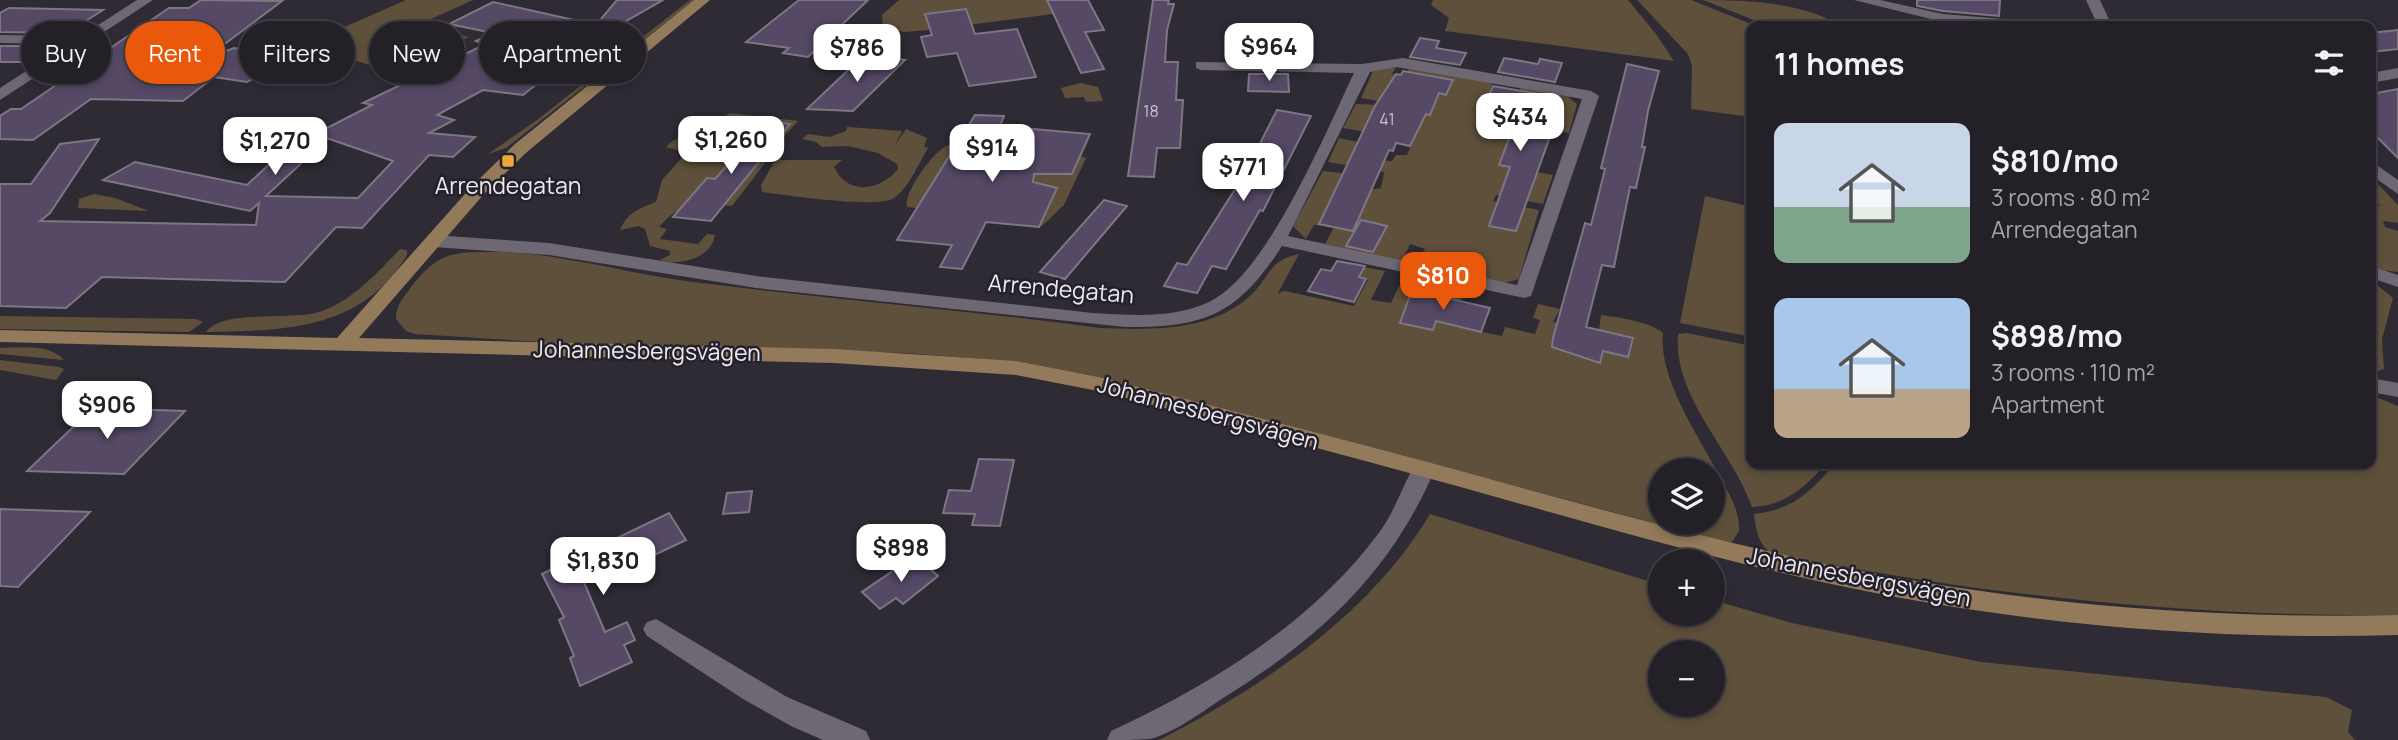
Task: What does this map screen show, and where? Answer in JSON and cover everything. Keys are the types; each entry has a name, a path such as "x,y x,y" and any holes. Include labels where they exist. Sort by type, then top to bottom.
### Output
{"street":[{"path":"111,23 146,0"},
{"path":"343,344 433,241 521,148 603,78 703,0"},
{"path":"1861,0 1943,18 1979,21"},
{"path":"2093,0 2103,21"},
{"path":"0,39 21,39"},
{"path":"1201,65 1364,69 1379,64 1402,62 1591,96 1524,292 1277,239"},
{"name":"Arrendegatan","path":"433,241 549,249 755,282 1130,322 1182,318 1220,305 1238,294 1251,280 1277,239 1364,69"},
{"path":"2376,77 2398,73"},
{"path":"0,95 21,81"},
{"path":"2376,169 2398,170"},
{"path":"2376,170 2398,188"},
{"path":"2376,274 2398,281"},
{"name":"Johannesbergsvägen","path":"0,336 834,356 1016,368 1103,385 1720,550 1924,592 2100,615 2195,623 2299,627 2398,625"},
{"path":"2376,386 2398,390"},
{"path":"1121,740 1198,700 1245,669 1334,597 1386,541 1406,510 1424,469"},
{"path":"656,629 722,673 790,711 856,740"}],"shaded area":[{"path":"406,0 473,0 430,21 369,21 369,65 355,60 355,22"},
{"path":"690,0 694,0 646,38 646,35"},
{"path":"899,0 1064,0 1069,12 929,30 905,32 883,29 882,15"},
{"path":"1433,0 1628,0 1674,61 1445,31 1449,18 1431,5"},
{"path":"1637,0 1691,0 1746,22 1746,116 1691,109 1692,66 1688,54"},
{"path":"1703,0 1774,4 1810,12 1831,21 1756,21"},
{"path":"1396,67 1392,74 1405,76 1409,69 1492,83 1489,96 1517,95 1521,87 1568,97 1577,104 1569,133 1549,129 1520,169 1553,175 1543,204 1496,195 1493,201 1539,210 1519,279 1501,284 1416,264 1425,249 1410,244 1402,261 1325,244 1334,227 1314,225 1306,239 1293,226 1323,171 1342,173 1332,196 1381,188 1384,172 1328,162 1339,138 1358,142 1350,160 1392,161 1396,155 1407,155 1413,140 1343,128 1356,104 1406,106 1361,98 1374,69"},
{"path":"1081,83 1098,87 1103,101 1086,102 1084,97 1065,98 1061,88"},
{"path":"583,84 587,84 506,148 488,154"},
{"path":"730,113 798,121 763,160 766,162 732,206 700,204 683,207 659,227 667,229 660,239 698,244 707,234 715,235 707,250 684,261 659,260 670,255 670,251 650,246 645,229 639,226 620,230 634,212 656,202 662,180 684,155 681,151 666,147"},
{"path":"835,126 902,131 895,145 906,129 927,138 924,147 928,148 904,188 894,198 884,201 831,200 762,192 761,185 778,155 781,160 842,160 834,167 840,176 855,186 873,186 890,177 898,169 897,164 878,153 848,146 822,147 816,142 802,139 808,134 830,137 846,131 847,127"},
{"path":"949,145 1086,158 1064,205 1039,227 1032,186 1035,180 1024,179 983,216 907,207 914,183 936,154"},
{"path":"2376,182 2398,205 2398,223 2383,221 2385,227 2398,231 2398,272 2376,270 2376,206 2380,206 2376,201"},
{"path":"94,194 115,198 149,211 78,208 79,199"},
{"path":"1705,196 1746,206 1746,336 1680,323"},
{"path":"400,249 407,250 407,255 389,280 368,299 344,312 292,327 206,332 215,324 244,317 311,314 325,310 356,291"},
{"path":"460,253 527,254 669,279 1100,328 1139,329 1180,326 1218,316 1251,295 1275,265 1299,254 1278,293 1285,291 1354,306 1368,280 1342,274 1347,264 1385,271 1371,300 1391,303 1399,286 1403,287 1408,277 1465,290 1452,326 1502,336 1505,327 1535,334 1540,320 1533,318 1538,304 1560,309 1553,322 1599,330 1601,315 1658,329 1663,333 1663,351 1674,389 1709,458 1648,458 1648,521 1134,386 1018,362 906,353 557,343 415,334 406,331 396,319 402,300 430,267 439,260"},
{"path":"2376,284 2393,298 2382,339 2384,369 2376,371"},
{"path":"0,316 196,319 203,322 189,332 0,329"},
{"path":"1686,333 1746,345 1746,469 1821,469 1794,494 1775,503 1752,507 1731,464 1694,402 1679,357 1678,334"},
{"path":"0,348 42,349 64,360 0,354"},
{"path":"0,360 64,369 56,380 0,370"},
{"path":"2376,397 2398,406 2398,615 2240,612 2005,592 1850,568 1767,550 1757,531 1754,514 1790,504 1830,469 2376,469"},
{"path":"1725,486 1736,511 1739,531 1732,542 1700,535 1725,535"},
{"path":"1430,514 1648,581 1648,626 1725,626 1725,603 1792,623 1981,662 2326,697 2352,710 2348,732 2355,740 1159,740 1236,697 1274,672 1345,616 1377,585"}],"building":[{"path":"201,0 282,1 255,21 239,21 239,33 225,44 225,21 150,21 169,8 189,8"},
{"path":"617,0 663,0 626,21 599,21"},
{"path":"799,0 868,0 808,57 783,53 789,48 746,42"},
{"path":"1047,0 1088,0 1104,30 1085,32 1104,69 1081,73"},
{"path":"1153,0 1169,0 1168,4 1174,4 1167,30 1165,62 1178,62 1176,100 1183,100 1180,148 1157,148 1154,177 1128,176"},
{"path":"1917,0 2000,0 1999,16 1917,6"},
{"path":"493,2 578,21 479,21 479,30 465,27 465,21 455,21"},
{"path":"9,8 103,10 86,21 21,21 21,32 0,32 0,13"},
{"path":"966,9 975,34 1017,29 1036,77 969,86 957,53 927,57 921,37 932,35 925,14"},
{"path":"2398,30 2398,49 2376,51 2376,32"},
{"path":"125,38 125,84 205,84 183,101 91,99 33,140 0,139 0,116 11,109 21,109 58,84 111,84 111,48"},
{"path":"1420,38 1439,41 1436,48 1466,53 1460,65 1410,57"},
{"path":"1250,42 1287,42 1288,60 1249,60"},
{"path":"0,46 21,46 21,62 0,62"},
{"path":"479,47 479,84 537,84 523,95 483,90 437,115 454,120 429,133 475,137 453,157 429,155 362,228 336,227 285,282 102,277 66,308 0,306 0,184 31,184 60,144 99,139 50,213 40,221 256,225 259,203 250,211 103,180 135,162 247,185 276,158 306,159 266,196 358,198 393,161 315,134 372,105 363,103 403,84 465,84 465,54"},
{"path":"234,48 239,49 239,81 225,79 225,52"},
{"path":"865,54 905,60 853,111 807,109"},
{"path":"1504,58 1538,64 1540,59 1562,63 1555,82 1498,72"},
{"path":"1627,64 1659,71 1648,111 1642,147 1645,147 1636,188 1630,187 1614,267 1602,265 1586,327 1633,338 1628,357 1603,351 1600,363 1552,347 1585,223 1591,225 1605,169 1601,168"},
{"path":"1403,71 1453,80 1446,95 1439,93 1430,115 1426,114 1410,146 1396,143 1393,151 1389,150 1353,231 1319,224 1375,106 1396,74 1401,75"},
{"path":"1249,74 1288,74 1289,92 1248,91"},
{"path":"1493,86 1550,96 1538,129 1552,131 1516,231 1489,226 1510,167 1499,165 1520,110 1485,104"},
{"path":"2398,89 2398,158 2376,136 2376,93"},
{"path":"1277,110 1311,116 1263,211 1260,210 1226,269 1212,266 1197,293 1164,286 1177,263 1187,265 1244,175"},
{"path":"975,115 1004,116 1000,126 1090,134 1072,174 1034,174 1033,182 1057,188 1039,227 986,222 962,269 940,267 952,245 897,240"},
{"path":"767,121 790,124 711,221 673,217 707,178 715,179"},
{"path":"1104,200 1127,206 1065,279 1040,272"},
{"path":"1361,220 1387,226 1373,252 1346,246"},
{"path":"1337,261 1365,266 1359,277 1366,279 1354,302 1308,291 1321,269 1331,271"},
{"path":"1412,290 1490,308 1481,332 1436,321 1433,330 1400,323"},
{"path":"93,408 185,411 124,474 27,471"},
{"path":"979,459 1014,460 1000,526 972,525 975,514 943,513 949,490 971,491"},
{"path":"752,491 749,512 723,514 727,493"},
{"path":"0,509 90,512 18,587 0,586"},
{"path":"669,513 686,540 627,568 624,561 583,580 605,632 627,622 635,640 624,645 632,662 580,686 570,658 574,656 559,620 564,617 542,574"},
{"path":"919,559 938,576 903,604 896,598 880,609 862,592 903,564 907,567"}],"place":[{"name":"Arrendegatan","path":"508,161"}]}
